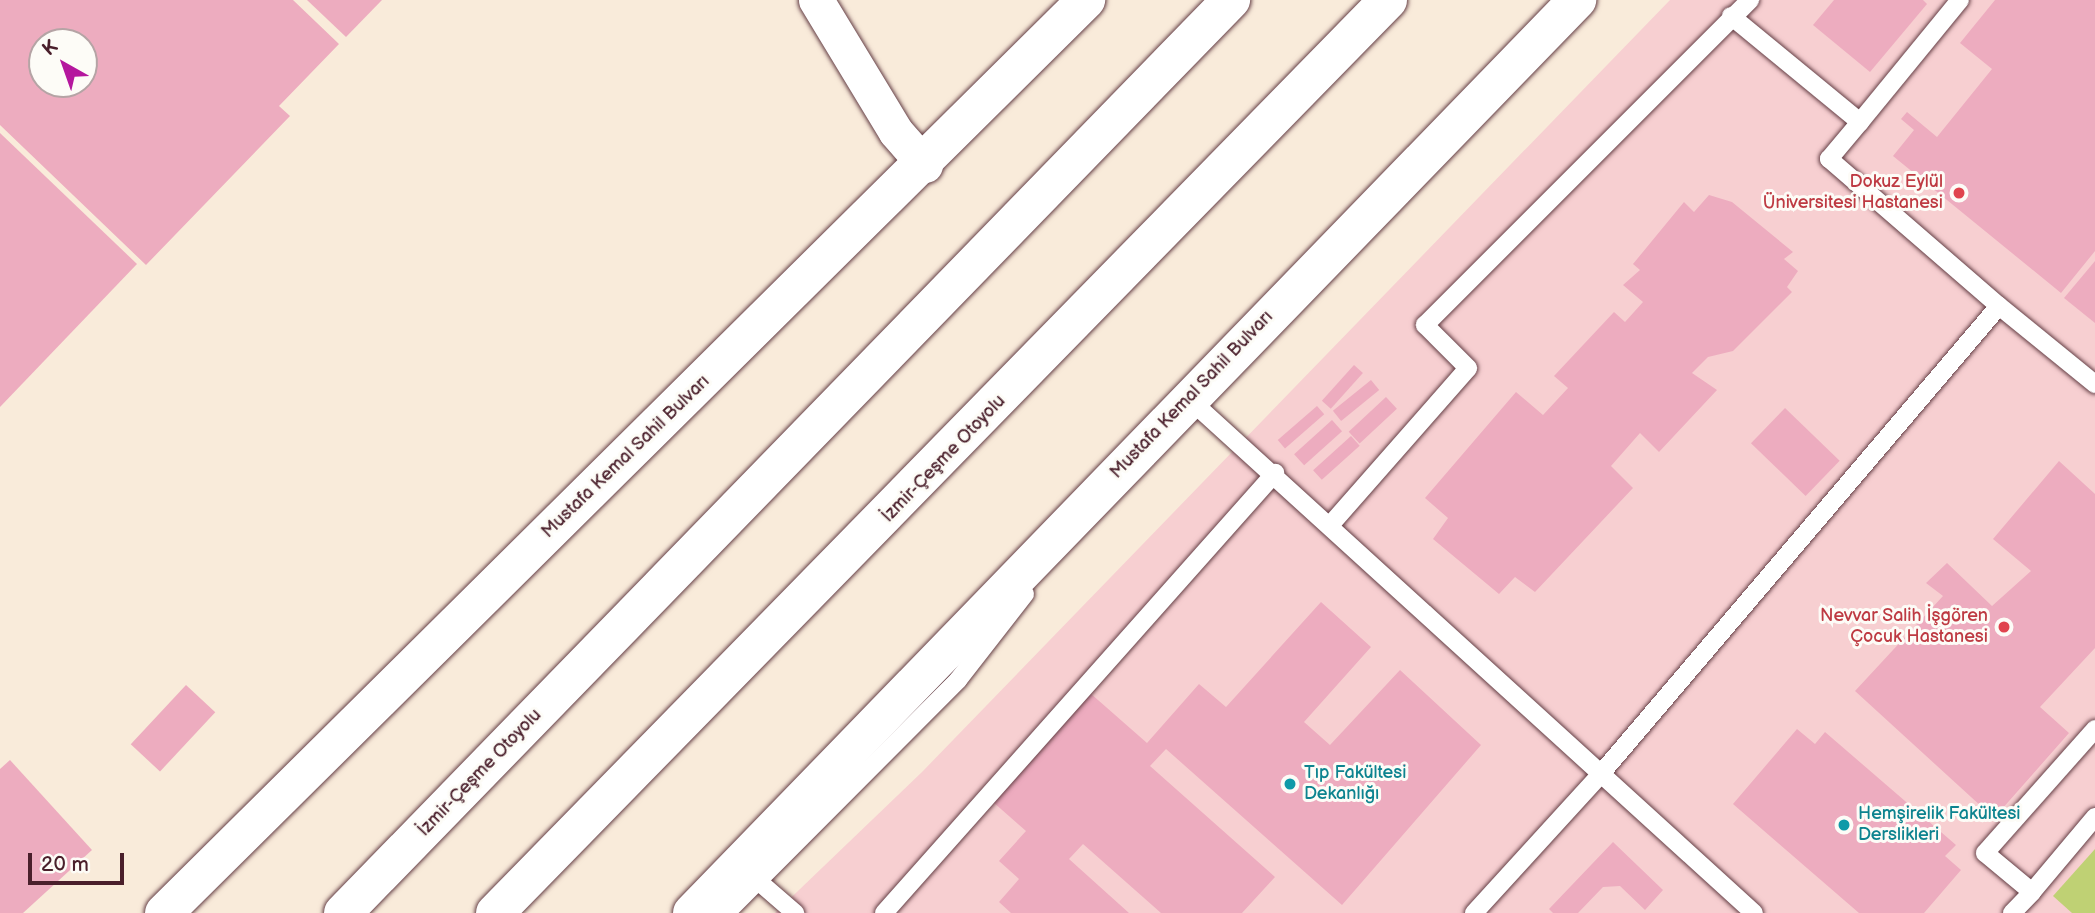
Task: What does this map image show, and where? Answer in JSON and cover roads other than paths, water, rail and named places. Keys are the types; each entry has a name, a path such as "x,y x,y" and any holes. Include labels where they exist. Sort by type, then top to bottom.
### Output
{"main road":[{"name":"Mustafa Kemal Sahil Bulvarı","path":"164,913 925,164 1086,0"},
{"name":"İzmir-Çeşme Otoyolu","path":"343,913 1231,0"},
{"name":"İzmir-Çeşme Otoyolu","path":"495,913 1388,0"},
{"name":"Mustafa Kemal Sahil Bulvarı","path":"692,913 748,873 1101,489 1577,0"}],"street":[{"path":"816,0 896,132 925,164"}],"lane":[{"path":"1332,523 1468,368 1425,325 1731,16 1750,0"},
{"path":"1960,0 1829,159 2095,384"},
{"path":"1731,16 1860,122"},
{"path":"1474,913 1599,776 2000,306"},
{"path":"1188,398 1332,523 1599,776 1754,913"},
{"path":"884,913 1275,473"},
{"path":"2032,891 1985,853 2095,729"},
{"path":"2012,913 2095,817"},
{"path":"726,913 748,873 794,913"}],"place":[{"name":"Dokuz Eylül Üniversitesi Hastanesi","path":"1959,193"},
{"name":"Nevvar Salih İşgören Çocuk Hastanesi","path":"2004,627"},
{"name":"Tıp Fakültesi Dekanlığı","path":"1290,784"},
{"name":"Hemşirelik Fakültesi Derslikleri","path":"1844,825"}]}
